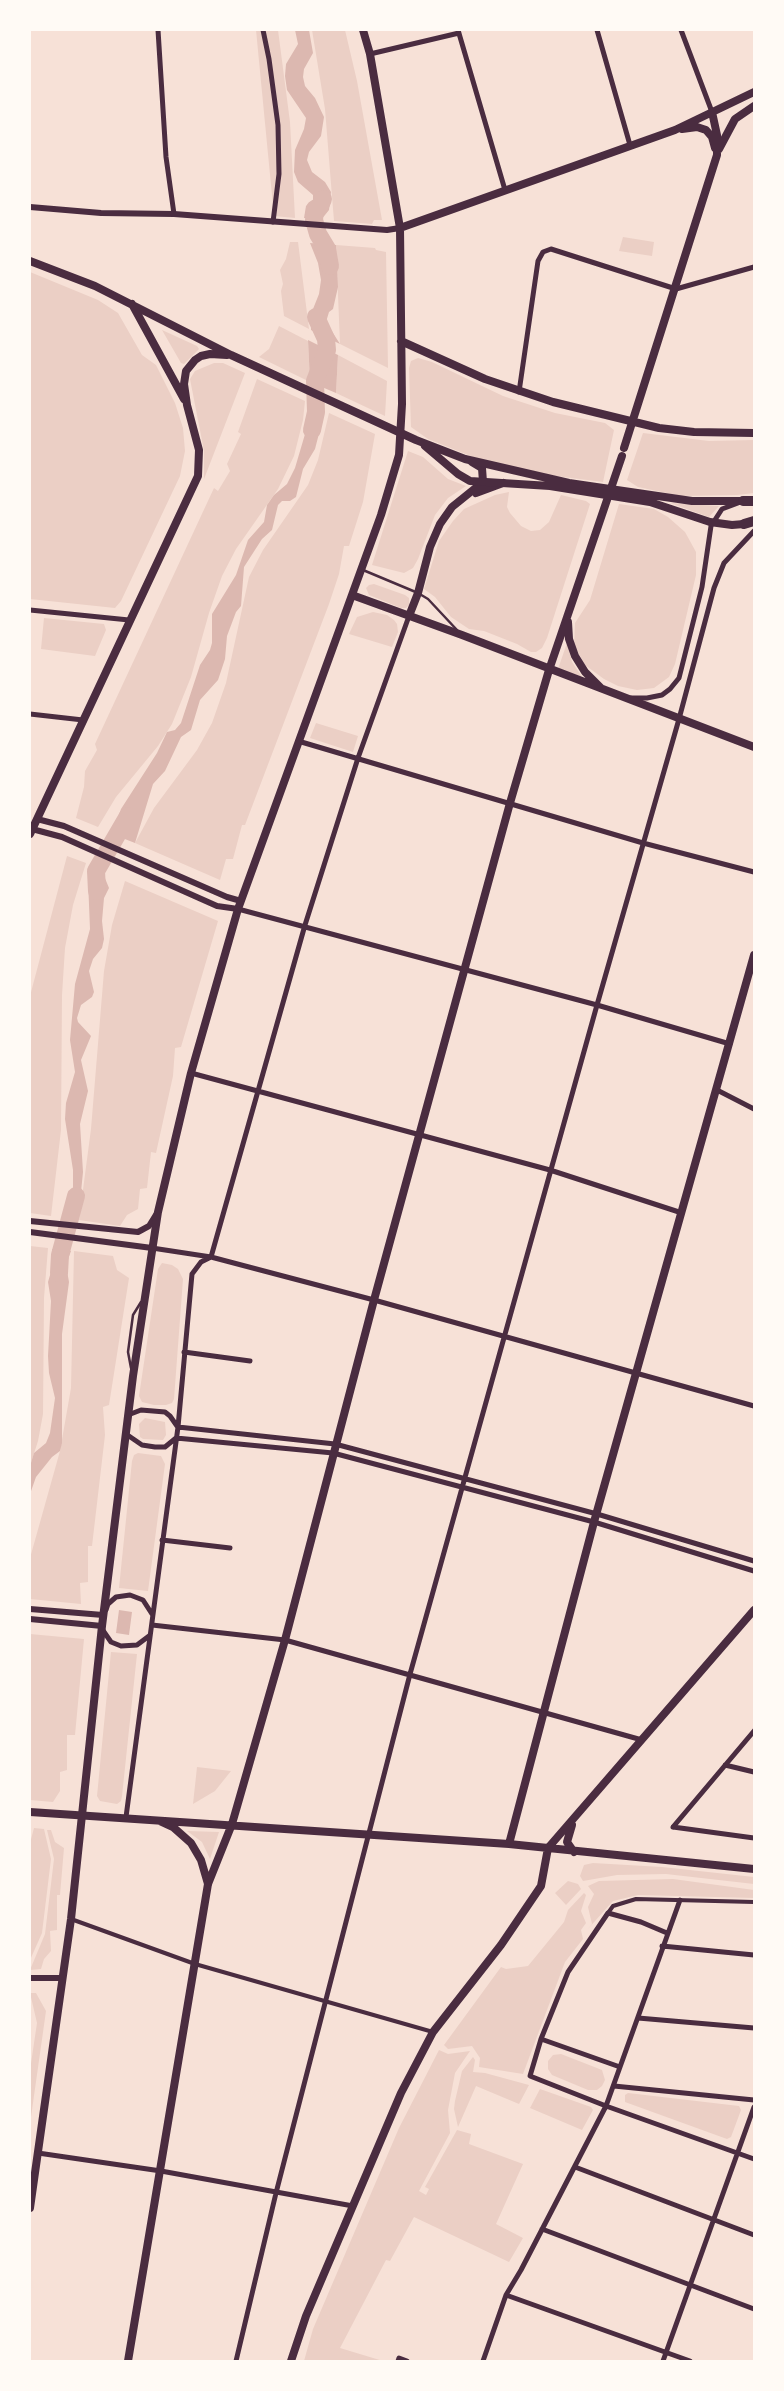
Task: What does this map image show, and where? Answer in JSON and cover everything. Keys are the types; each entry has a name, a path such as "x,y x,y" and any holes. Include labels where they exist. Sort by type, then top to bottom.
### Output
{"main road":[{"path":"30,2208 84,1815 103,1615 143,1298 158,1212 191,1073 240,905 298,741 382,515 399,455 402,404 400,228 370,54 364,30"},
{"path":"400,228 675,130 754,92"},
{"path":"128,2361 208,1884 232,1824 285,1640 335,1444 463,969 549,670 633,422 717,155 735,119 754,106"},
{"path":"712,112 717,135 717,155"},
{"path":"675,130 697,127 706,130 712,137 717,155"},
{"path":"30,261 62,272 132,304 231,356 248,362 416,440 472,462 568,486 650,499 700,502 749,501"},
{"path":"132,304 187,405"},
{"path":"401,341 519,392 633,422 694,432 754,433"},
{"path":"31,830 198,476 199,450 187,405 184,377 192,363 201,356 210,354 231,356"},
{"path":"416,440 458,474 470,480 568,486"},
{"path":"409,616 418,593 430,547 446,515 482,482 482,468 472,462"},
{"path":"467,496 506,482"},
{"path":"650,499 712,523 732,525 749,522"},
{"path":"352,596 462,635 549,670 754,747"},
{"path":"569,613 568,631 575,656 585,672 602,689"},
{"path":"509,1844 596,1518 638,1375 754,954"},
{"path":"291,2361 303,2325 388,2121 433,2032 496,1953 541,1886 548,1848 754,1610"},
{"path":"30,1812 509,1844 574,1852 754,1868"},
{"path":"150,1819 173,1827 191,1843 201,1860 208,1884"},
{"path":"573,1821 567,1842 574,1852"}],"street":[{"path":"158,30 166,147 174,214"},
{"path":"263,30 278,125 279,174 273,222"},
{"path":"597,30 630,145"},
{"path":"681,30 712,112"},
{"path":"370,54 458,32 505,190"},
{"path":"30,207 78,212 174,214 387,230 400,228"},
{"path":"519,392 538,260 543,252 551,249 676,289 754,267"},
{"path":"624,698 647,698 662,695 679,678 702,587 712,523 722,510 749,501"},
{"path":"236,2361 276,2192 410,1674 550,1170 680,719 720,570 735,549 754,531"},
{"path":"30,610 129,620"},
{"path":"126,1817 178,1427 192,1274 202,1262 211,1257 305,925 358,758 409,616"},
{"path":"30,714 83,720"},
{"path":"298,741 643,843 754,872"},
{"path":"37,819 64,826 240,905 305,925 597,1005 730,1044"},
{"path":"31,830 62,836 217,906 240,905"},
{"path":"191,1073 550,1170 683,1213"},
{"path":"717,1090 754,1109"},
{"path":"30,1221 122,1232 138,1232 144,1230 158,1212"},
{"path":"30,1232 211,1257 374,1300 754,1406"},
{"path":"184,1352 250,1361"},
{"path":"128,1416 141,1410 165,1412 178,1427 335,1444 464,1478 596,1518 754,1571"},
{"path":"126,1434 142,1445 155,1447 165,1447 176,1438 333,1453 596,1518 754,1560"},
{"path":"162,1540 230,1548"},
{"path":"30,1609 103,1615 112,1600 130,1595 138,1597 147,1604 153,1616"},
{"path":"30,1619 102,1626 107,1638 121,1646 137,1645 146,1640 151,1633"},
{"path":"152,1625 285,1640 642,1740"},
{"path":"754,1731 673,1828 754,1838"},
{"path":"725,1765 754,1772"},
{"path":"754,1902 636,1899 613,1906 568,1972 530,2076 606,2106 754,2159"},
{"path":"483,2361 506,2295 606,2106 638,2018 666,1932 680,1900"},
{"path":"608,1913 641,1922 666,1932"},
{"path":"71,1919 195,1964 433,2032"},
{"path":"662,1946 754,1955"},
{"path":"31,1978 63,1978"},
{"path":"638,2018 754,2028"},
{"path":"542,2039 620,2067"},
{"path":"614,2086 754,2100"},
{"path":"663,2361 754,2108"},
{"path":"38,2153 161,2171 353,2206"},
{"path":"575,2167 754,2235"},
{"path":"542,2229 754,2309"},
{"path":"506,2295 690,2361"},
{"path":"398,2360 407,2361"}],"lane":[{"path":"362,569 428,599 462,635"}],"shaded area":[{"path":"256,30 278,30 290,122 295,218 274,216"},
{"path":"295,30 309,30 313,53 304,69 303,77 305,86 315,98 324,117 321,136 309,152 307,160 312,172 325,182 331,192 329,210 321,220 304,218 306,206 313,200 313,195 298,182 294,172 295,150 304,129 306,118 287,90 285,76 286,64 298,44"},
{"path":"312,30 345,30 357,81 382,220 374,220 372,224 334,221 325,109"},
{"path":"623,237 654,242 652,256 619,251"},
{"path":"290,242 298,242 309,329 284,316 281,291 283,284 280,270 286,259"},
{"path":"310,243 336,245 338,287 333,309 329,312 326,322 340,344 311,330 311,314 319,294 321,280 318,263"},
{"path":"336,245 375,248 376,250 386,252 388,368 340,344"},
{"path":"30,272 98,300 118,313 142,355 156,365 175,403 183,428 185,451 180,476 121,601 115,608 30,599"},
{"path":"279,326 308,341 310,382 259,357 269,349"},
{"path":"162,330 197,346 199,349 184,364 181,363"},
{"path":"308,340 338,355 336,393 310,382"},
{"path":"338,355 387,381 385,416 336,393"},
{"path":"418,358 432,362 503,396 555,413 605,423 614,430 603,482 532,473 473,457 428,439 411,427 409,368 411,361"},
{"path":"214,363 223,363 245,373 204,479 204,451 190,379 195,371"},
{"path":"257,379 305,401 303,420 294,456 278,489 236,549 222,576 209,613 191,677 172,724 158,746 116,797 98,827 76,818 84,787 85,771 97,750 95,744 214,488 218,491 230,471 227,464 241,434 238,432"},
{"path":"310,404 319,408 322,422 315,449 303,469 296,497 290,501 282,501 278,505 272,530 262,539 244,567 241,606 236,612 227,636 225,659 218,680 200,700 191,730 181,737 165,771 153,784 135,843 112,834 121,809 157,753 167,732 175,730 181,723 200,665 210,650 212,643 212,614 236,575 248,540 264,522 267,505 274,495 287,484 295,468 308,424"},
{"path":"329,413 375,434 363,502 349,546 344,546 339,574 329,604 245,825 242,825 233,859 226,859 220,880 135,843 154,808 197,750 212,723 226,683 249,577 263,550 308,485 318,460"},
{"path":"643,433 709,441 754,440 754,493 681,496 638,487 627,480"},
{"path":"408,451 423,457 448,479 466,486 448,498 435,515 418,559 413,568 404,573 372,565"},
{"path":"509,492 507,507 510,513 521,526 531,531 540,530 549,522 561,495 586,501 590,504 547,638 542,648 536,652 531,652 517,644 484,631 469,629 451,617 435,597 424,589 439,541 453,521 464,509 495,495"},
{"path":"670,503 719,506 709,517"},
{"path":"619,504 654,509 668,517 685,532 696,552 696,575 675,664 669,677 654,688 637,690 618,686 604,679 585,665 574,645 575,623 590,600"},
{"path":"374,584 405,595 409,598 409,605 406,608 401,608 369,595 366,588"},
{"path":"373,612 387,615 397,624 398,632 392,647 349,634 357,617"},
{"path":"44,618 104,624 106,630 95,656 41,649"},
{"path":"567,643 572,662 582,677 558,669"},
{"path":"316,723 358,736 353,752 310,738"},
{"path":"67,856 86,863 73,905 65,948 62,995 61,1130 51,1216 30,1213 30,996"},
{"path":"91,866 102,871 109,888 104,898 102,921 104,939 102,948 93,959 89,971 94,992 92,997 81,1005 77,1018 78,1022 91,1036 81,1060 88,1091 80,1124 83,1172 78,1214 74,1219 61,1218 67,1213 73,1190 73,1170 65,1119 66,1103 75,1072 70,1040 75,984 90,929 88,880"},
{"path":"125,881 218,921 181,1047 175,1048 173,1076 156,1153 151,1152 147,1188 140,1189 138,1209 127,1215 120,1226 79,1220 91,1129 104,971 112,925"},
{"path":"30,1246 48,1248 44,1298 43,1414 38,1441 30,1466"},
{"path":"52,1249 71,1251 66,1265 69,1282 62,1334 62,1443 60,1451 52,1457 36,1477 30,1494 30,1466 34,1453 46,1443 50,1433 55,1398 49,1373 48,1356 51,1301 48,1282 53,1265"},
{"path":"74,1251 113,1256 117,1270 129,1278 109,1405 103,1407 105,1435 92,1546 88,1546 88,1582 80,1583 81,1604 30,1599 30,1558 60,1451 71,1388"},
{"path":"162,1263 172,1265 178,1269 183,1279 174,1399 172,1403 166,1405 154,1405 142,1402 139,1396 158,1269"},
{"path":"145,1418 165,1422 166,1435 163,1440 143,1439 140,1437 139,1424"},
{"path":"138,1453 161,1456 165,1464 148,1591 119,1588 132,1461 134,1455"},
{"path":"119,1610 132,1612 129,1635 116,1633"},
{"path":"30,1634 84,1639 75,1735 67,1735 67,1770 60,1772 60,1791 53,1802 30,1800"},
{"path":"111,1652 137,1654 122,1796 121,1801 117,1804 100,1801 97,1796"},
{"path":"197,1767 231,1771 215,1791 193,1804"},
{"path":"34,1828 44,1829 51,1859 42,1933 30,1960 30,1843"},
{"path":"47,1830 51,1830 55,1842 64,1848 60,1895 57,1895 57,1930 50,1931 51,1951 44,1959 41,1969 30,1970 45,1934 54,1859"},
{"path":"187,1831 219,1832 210,1859 202,1842"},
{"path":"593,1863 662,1867 754,1877 754,1884 666,1874 617,1875 583,1881 580,1876 584,1865"},
{"path":"673,1879 754,1890 754,1898 638,1895 613,1901 587,1930 592,1924 588,1907 594,1894 588,1886 599,1881"},
{"path":"568,1881 578,1884 581,1889 566,1905 555,1893"},
{"path":"584,1893 586,1895 581,1911 586,1923 581,1930 583,1939 565,1962 523,2074 479,2067 480,2058 472,2046 448,2049 444,2045 501,1967 506,1969 528,1966 564,1922 568,1910"},
{"path":"30,1993 36,1993 46,2011 30,2124 30,2070 37,2023"},
{"path":"439,2050 448,2054 470,2051 455,2073 448,2110 450,2133 419,2191 426,2195 429,2189 425,2187 457,2130 471,2134 469,2144 523,2164 496,2224 523,2238 509,2262 414,2217 390,2261 386,2260 340,2348 383,2361 304,2361 313,2329 399,2128"},
{"path":"561,2054 602,2070 605,2080 602,2086 597,2090 588,2090 552,2075 548,2069 548,2061 553,2055"},
{"path":"473,2057 475,2060 473,2072 485,2073 529,2085 519,2104 476,2086 458,2127 454,2109 455,2101 462,2071"},
{"path":"540,2089 591,2107 593,2110 582,2130 530,2108"},
{"path":"628,2093 739,2106 741,2110 731,2137 727,2139 625,2102 625,2095"}],"waterway":[{"path":"323,199 320,206 315,209 314,220 318,234 327,249 330,266"},
{"path":"312,430 316,412 315,381 327,350 326,339 316,317"},
{"path":"97,891 96,871 128,816"},
{"path":"59,1273 60,1255 76,1196"}]}
